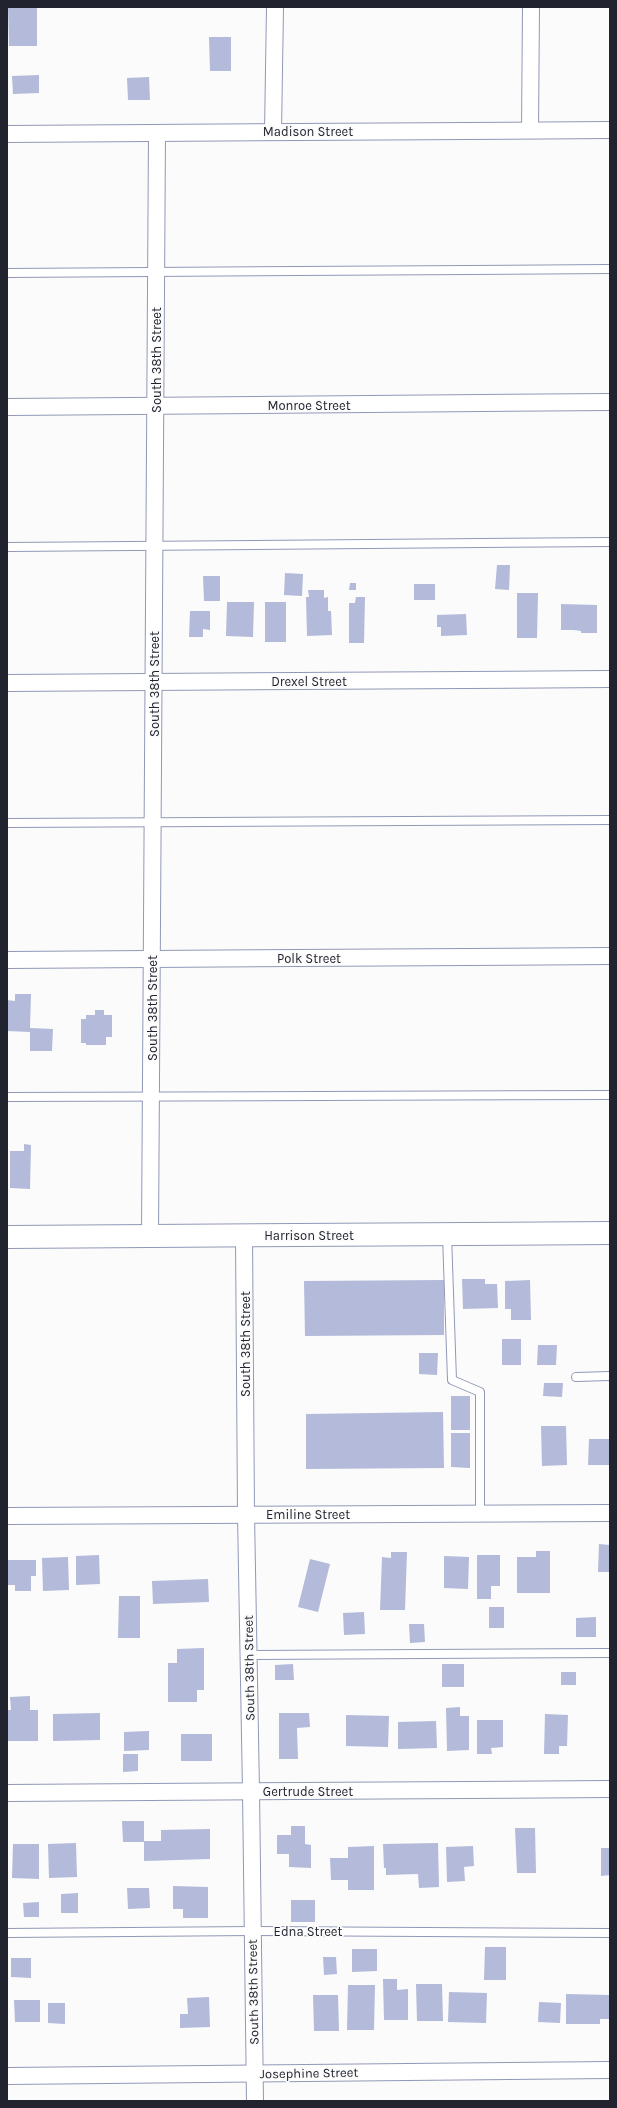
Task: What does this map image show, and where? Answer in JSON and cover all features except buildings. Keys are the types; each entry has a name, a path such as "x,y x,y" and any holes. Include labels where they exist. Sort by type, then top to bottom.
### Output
{"main road":[{"name":"Harrison Street","path":"7,1237 610,1233"}],"street":[{"path":"273,132 276,7"},
{"path":"530,130 531,7"},
{"name":"Madison Street","path":"7,134 610,130"},
{"name":"South 38th Street","path":"150,1236 157,132"},
{"name":"Monroe Street","path":"7,407 610,402"},
{"name":"Drexel Street","path":"7,683 610,679"},
{"name":"Polk Street","path":"7,960 610,956"},
{"name":"South 38th Street","path":"244,1235 246,1514 255,2101"},
{"name":"Emiline Street","path":"7,1516 610,1513"},
{"name":"Gertrude Street","path":"7,1793 610,1789"},
{"name":"Josephine Street","path":"7,2076 610,2070"}],"lane":[{"path":"7,273 610,269"},
{"path":"7,547 610,542"},
{"path":"7,823 610,820"},
{"path":"7,1097 610,1094"},
{"path":"447,1234 452,1380 480,1392 480,1513"},
{"path":"576,1377 610,1376"},
{"path":"248,1654 610,1653"},
{"name":"Edna Street","path":"7,1933 253,1931 610,1933"}]}
